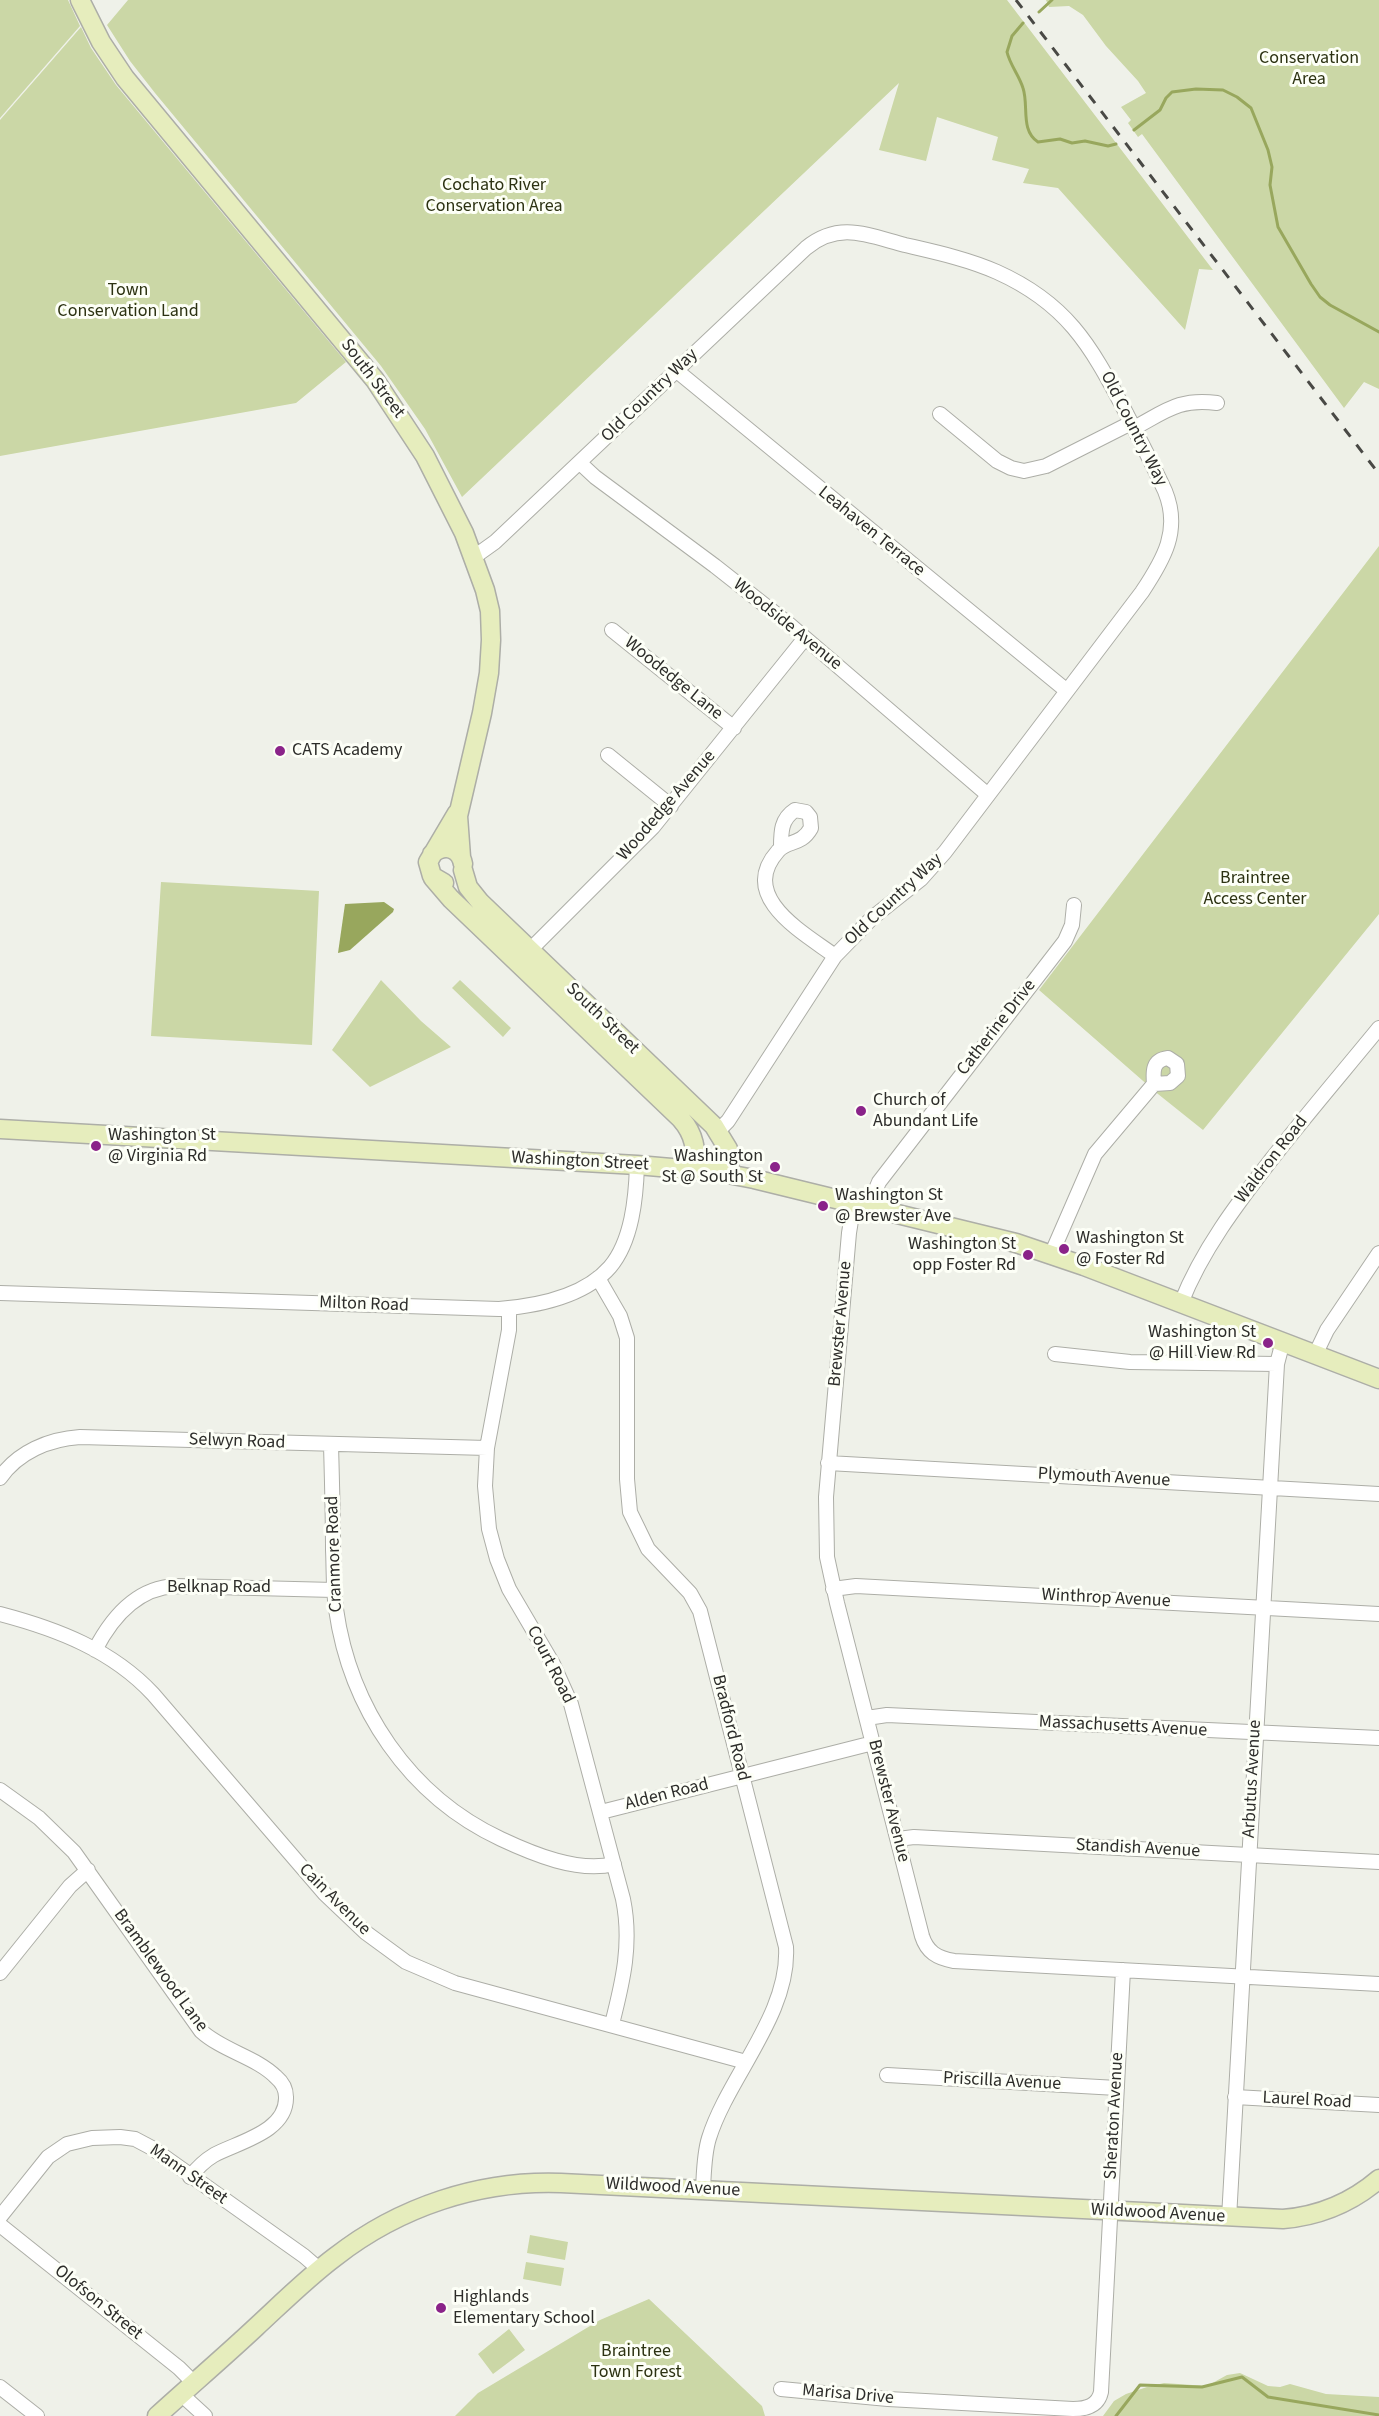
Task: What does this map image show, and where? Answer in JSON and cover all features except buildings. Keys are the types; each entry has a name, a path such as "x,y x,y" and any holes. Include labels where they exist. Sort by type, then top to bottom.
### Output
{"main road":[{"name":"South Street","path":"80,0 107,53 125,78 383,392 432,470 452,507 474,557 490,611 491,651 482,714 458,822 465,881 471,892 718,1131 728,1149 730,1174"},
{"name":"South Street","path":"432,854 453,822 460,806"},
{"path":"448,848 454,850 462,863 458,878 450,882 441,882 433,878 428,865 432,854 439,849 448,848"},
{"name":"South Street","path":"433,878 445,893 685,1124 695,1142 694,1170"},
{"name":"Washington Street","path":"0,1130 638,1165 730,1174 1001,1239 1051,1255 1379,1378"},
{"name":"Wildwood Avenue","path":"158,2416 319,2270 355,2242 398,2217 429,2204 483,2188 550,2182 1266,2219 1302,2217 1330,2209 1355,2197 1379,2179"}],"street":[{"name":"Old Country Way","path":"474,557 495,542 812,243 832,233 852,232 986,267 1032,291 1066,318 1085,339 1100,363 1170,505 1172,526 1169,545 1160,566 1142,592 945,852 921,879 872,918 835,956 728,1121 718,1131"},
{"name":"Leahaven Terrace","path":"676,371 1067,691"},
{"path":"940,414 997,461 1024,471 1046,466 1182,403 1195,401 1217,403"},
{"name":"Woodside Avenue","path":"580,463 595,477 715,566 806,638 988,795"},
{"name":"Woodedge Lane","path":"612,630 734,728"},
{"name":"Woodedge Avenue","path":"517,963 638,843 671,806 806,638"},
{"path":"608,755 671,806"},
{"path":"781,847 770,862 767,874 767,887 772,903 794,927 835,956"},
{"name":"Catherine Drive","path":"861,1204 1065,941 1072,925 1074,905"},
{"name":"Waldron Road","path":"1181,1303 1203,1256 1233,1211 1297,1127 1379,1028"},
{"path":"1051,1255 1095,1154 1154,1084"},
{"name":"Milton Road","path":"0,1293 509,1308 552,1299 598,1278 615,1258 626,1233 635,1198 638,1165"},
{"name":"Brewster Avenue","path":"861,1204 849,1233 828,1463 826,1544 833,1589 927,1948 936,1956 954,1961 1379,1984"},
{"path":"1316,1353 1327,1330 1379,1253"},
{"name":"Bradford Road","path":"598,1278 620,1316 627,1338 627,1479 630,1512 648,1550 690,1593 700,1611 782,1928 786,1956 778,1994 708,2139 703,2189"},
{"name":"Court Road","path":"509,1308 509,1330 487,1448 486,1508 494,1549 509,1589 548,1654 567,1694 580,1732 615,1864 625,1910 628,1939 625,1969 612,2024"},
{"name":"Arbutus Avenue","path":"1228,2218 1277,1364 1283,1341"},
{"path":"1055,1354 1130,1362 1277,1364"},
{"name":"Selwyn Road","path":"0,1478 12,1464 29,1452 46,1444 72,1437 487,1448"},
{"name":"Cranmore Road","path":"332,1445 334,1590 342,1642 362,1700 385,1740 423,1785 465,1819 516,1846 582,1866 597,1867 615,1864"},
{"name":"Plymouth Avenue","path":"828,1463 1379,1494"},
{"name":"Belknap Road","path":"95,1650 126,1607 140,1595 154,1589 175,1586 334,1590"},
{"name":"Winthrop Avenue","path":"833,1589 856,1586 1379,1614"},
{"name":"Cain Avenue","path":"0,1614 48,1628 95,1650 127,1670 147,1688 305,1872 355,1924 390,1952 414,1967 447,1980 746,2062"},
{"name":"Massachusetts Avenue","path":"867,1718 887,1715 1379,1738"},
{"name":"Alden Road","path":"601,1812 873,1743"},
{"name":"Bramblewood Lane","path":"0,1790 54,1831 74,1852 195,2026 220,2046 272,2073 281,2081 285,2091 283,2112 273,2126 210,2158 200,2165 190,2177"},
{"name":"Standish Avenue","path":"898,1839 914,1837 1379,1862"},
{"path":"0,1973 74,1882 88,1870"},
{"name":"Sheraton Avenue","path":"1095,2404 1101,2392 1123,1970"},
{"name":"Priscilla Avenue","path":"887,2075 1117,2088"},
{"name":"Laurel Road","path":"1235,2097 1379,2105"},
{"name":"Mann Street","path":"0,2217 52,2153 67,2144 82,2140 120,2137 135,2139 152,2148 304,2256 319,2270"},
{"name":"Olofson Street","path":"0,2225 179,2368 188,2389 205,2416"},
{"path":"0,2386 37,2416"},
{"name":"Marisa Drive","path":"781,2389 888,2399 1073,2409 1095,2404"}],"green space":[{"path":"0,0 68,0 80,26 0,118"},
{"name":"Cochato River Conservation Area","path":"128,0 1007,0 1213,270 1199,269 1185,330 1058,188 1023,183 1029,169 992,160 998,137 937,117 926,161 879,150 899,83 462,497 425,429 381,366 130,61 107,25"},
{"name":"Conservation Area","path":"1046,0 1379,0 1379,389 1364,382 1344,408 1142,134 1138,137 1128,123 1131,120 1121,107 1146,93 1138,81 1106,46 1083,15 1069,6 1049,7"},
{"name":"Town Conservation Land","path":"81,27 91,48 116,85 346,362 296,403 0,456 0,120"},
{"name":"Braintree Access Center","path":"1379,546 1379,914 1203,1130 1158,1094 1039,990"},
{"path":"161,882 319,891 312,1045 151,1036"},
{"path":"381,980 421,1021 451,1047 370,1087 332,1050"},
{"path":"460,980 511,1028 503,1037 452,988"},
{"path":"530,2235 568,2242 565,2260 527,2253"},
{"path":"526,2262 564,2268 561,2286 523,2279"},
{"name":"Braintree Town Forest","path":"649,2299 762,2406 765,2416 455,2416 478,2393 600,2320"},
{"path":"509,2329 525,2350 493,2374 478,2354"},
{"path":"1240,2373 1268,2386 1280,2387 1290,2384 1326,2394 1379,2397 1379,2416 1103,2416 1114,2401 1147,2387 1164,2383 1207,2386 1227,2375"}],"shaded area":[{"path":"384,902 394,909 393,912 350,950 338,953 345,904"}],"waterway":[{"path":"1039,12 1052,0"},
{"path":"1023,23 1012,36 1007,52 1023,88 1027,124 1032,137 1038,142 1060,139 1072,143 1085,141 1108,146 1116,144"},
{"path":"1134,130 1160,110 1172,92 1196,89 1223,90 1251,108 1268,150 1272,167 1270,185 1278,227 1320,297 1379,332"},
{"path":"1116,2416 1140,2385 1202,2387 1242,2377 1268,2397 1379,2415"}],"railway":[{"path":"1016,0 1379,474"}],"place":[{"name":"CATS Academy","path":"280,751"},
{"name":"Church of Abundant Life","path":"861,1111"},
{"name":"Washington St @ Virginia Rd","path":"96,1146"},
{"name":"Washington St @ South St","path":"775,1167"},
{"name":"Washington St @ Brewster Ave","path":"823,1206"},
{"name":"Washington St @ Foster Rd","path":"1064,1249"},
{"name":"Washington St opp Foster Rd","path":"1028,1255"},
{"name":"Washington St @ Hill View Rd","path":"1268,1343"},
{"name":"Highlands Elementary School","path":"441,2308"}]}
